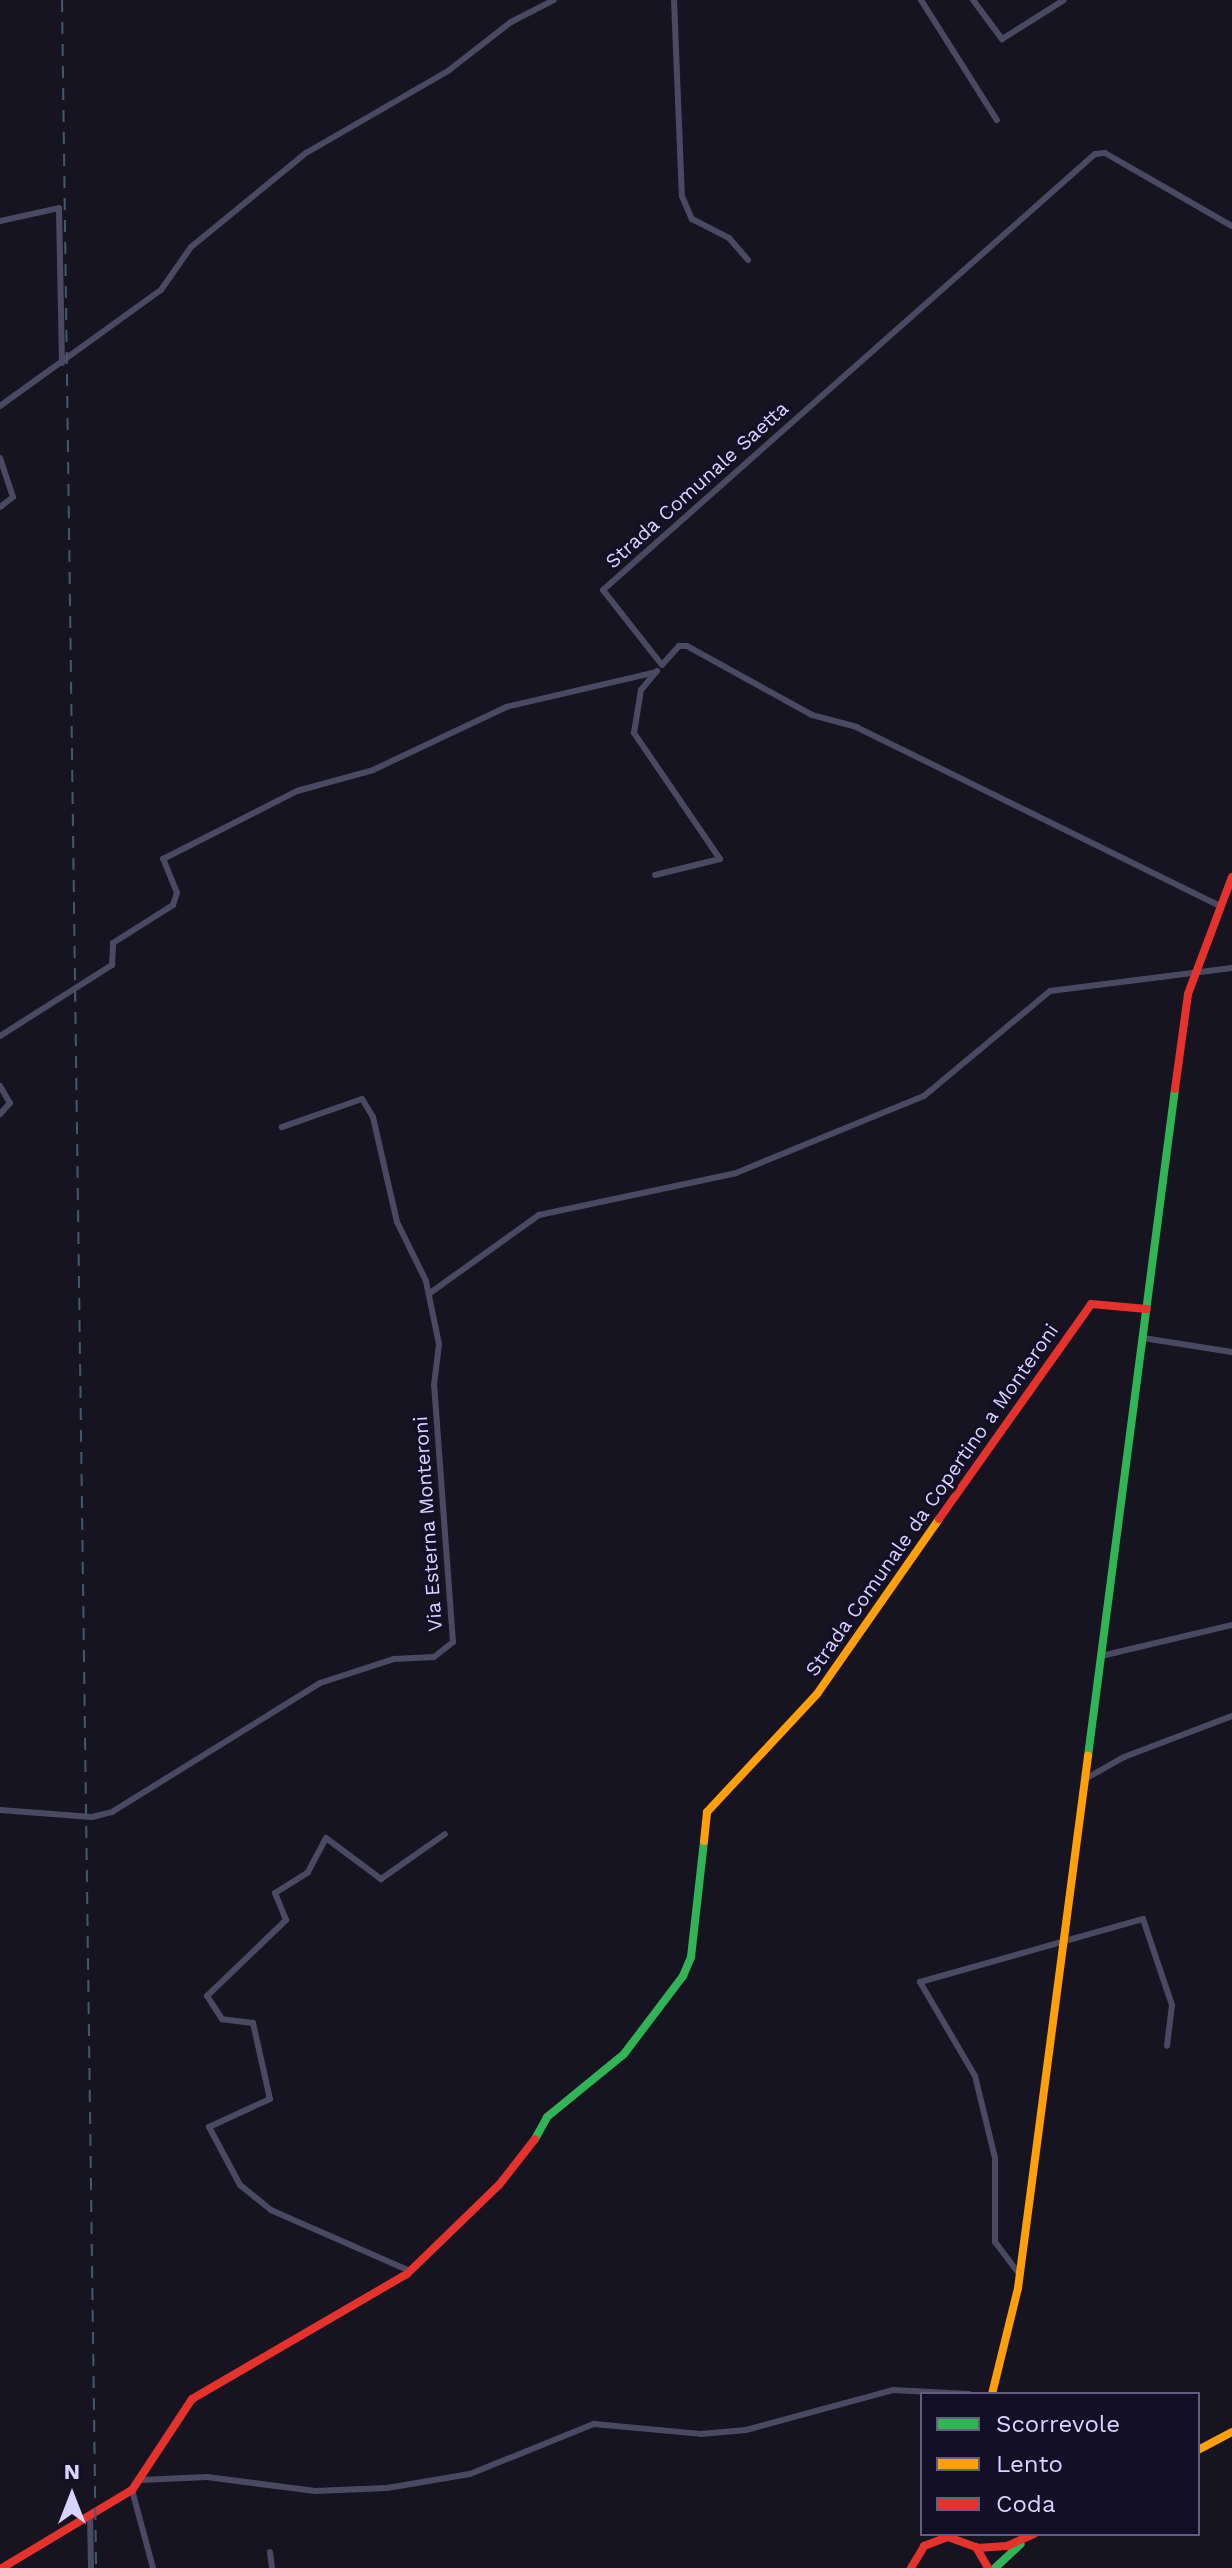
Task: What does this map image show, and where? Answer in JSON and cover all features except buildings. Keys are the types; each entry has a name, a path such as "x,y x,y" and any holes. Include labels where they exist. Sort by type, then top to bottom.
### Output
{"street":[{"path":"0,406 161,290 191,247 306,153 448,71 511,22 554,0"},
{"path":"674,0 682,196 692,219 729,238 748,260"},
{"path":"921,0 997,120"},
{"path":"973,0 1002,39 1064,0"},
{"name":"Strada Comunale Saetta","path":"662,665 603,594 605,588 1095,154 1105,153 1232,226"},
{"path":"0,221 59,208 62,363"},
{"path":"0,458 13,497 0,507"},
{"path":"655,875 720,859 634,733 641,690 679,646 687,646 812,715 857,727 1220,906"},
{"path":"0,1036 112,965 113,943 173,905 177,893 163,859 297,791 373,770 506,707 656,672"},
{"path":"993,2392 1010,2340 1020,2275 1193,972 1232,877"},
{"path":"430,1293 539,1215 736,1173 924,1096 1050,991 1232,968"},
{"path":"0,1086 10,1103 0,1114"},
{"name":"Via Esterna Monteroni","path":"0,1810 92,1817 112,1812 320,1683 394,1659 434,1657 453,1642 434,1385 439,1344 430,1293 397,1222 368,1102 282,1127"},
{"name":"Strada Comunale da Copertino a Monteroni","path":"2,2568 132,2490 183,2421 192,2399 410,2271 499,2185 530,2149 547,2117 624,2054 683,1976 707,1812 817,1694 875,1617 1060,1341 1091,1304 1147,1309"},
{"path":"1143,1338 1232,1352"},
{"path":"1101,1656 1232,1625"},
{"path":"1085,1779 1124,1757 1232,1716"},
{"path":"410,2271 285,2218 240,2185 209,2127 270,2099 253,2023 222,2019 207,1996 286,1920 275,1893 308,1872 326,1838 381,1879 445,1834"},
{"path":"1020,2275 995,2242 995,2158 975,2076 920,1982 1143,1919 1172,2005 1167,2046"},
{"path":"140,2480 207,2477 315,2491 375,2489 470,2474 594,2424 701,2434 746,2430 893,2390 931,2392"},
{"path":"1200,2449 1232,2432"},
{"path":"132,2490 153,2568"},
{"path":"91,2568 93,2514"},
{"path":"911,2566 929,2536"},
{"path":"924,2546 960,2536 976,2547 992,2550 1029,2536"},
{"path":"995,2568 1032,2536"},
{"path":"976,2547 988,2568"},
{"path":"270,2552 272,2568"}],"railway":[{"path":"62,0 96,2568"}],"traffic: fast":[{"path":"1088,1756 1175,1089"},
{"path":"535,2139 547,2117 624,2054 683,1976 691,1957 704,1841"},
{"path":"995,2568 1021,2544"}],"traffic: slow":[{"path":"704,1841 707,1812 817,1694 939,1519"},
{"path":"992,2392 1018,2288 1088,1756"},
{"path":"1200,2449 1232,2432"}],"traffic: jam":[{"path":"1175,1089 1188,994 1232,877"},
{"path":"939,1519 1091,1304 1147,1309"},
{"path":"2,2568 132,2490 192,2399 407,2274 499,2185 535,2139"},
{"path":"977,2548 1007,2546 1030,2536"},
{"path":"911,2568 924,2546 948,2537 976,2547 988,2568"}]}
